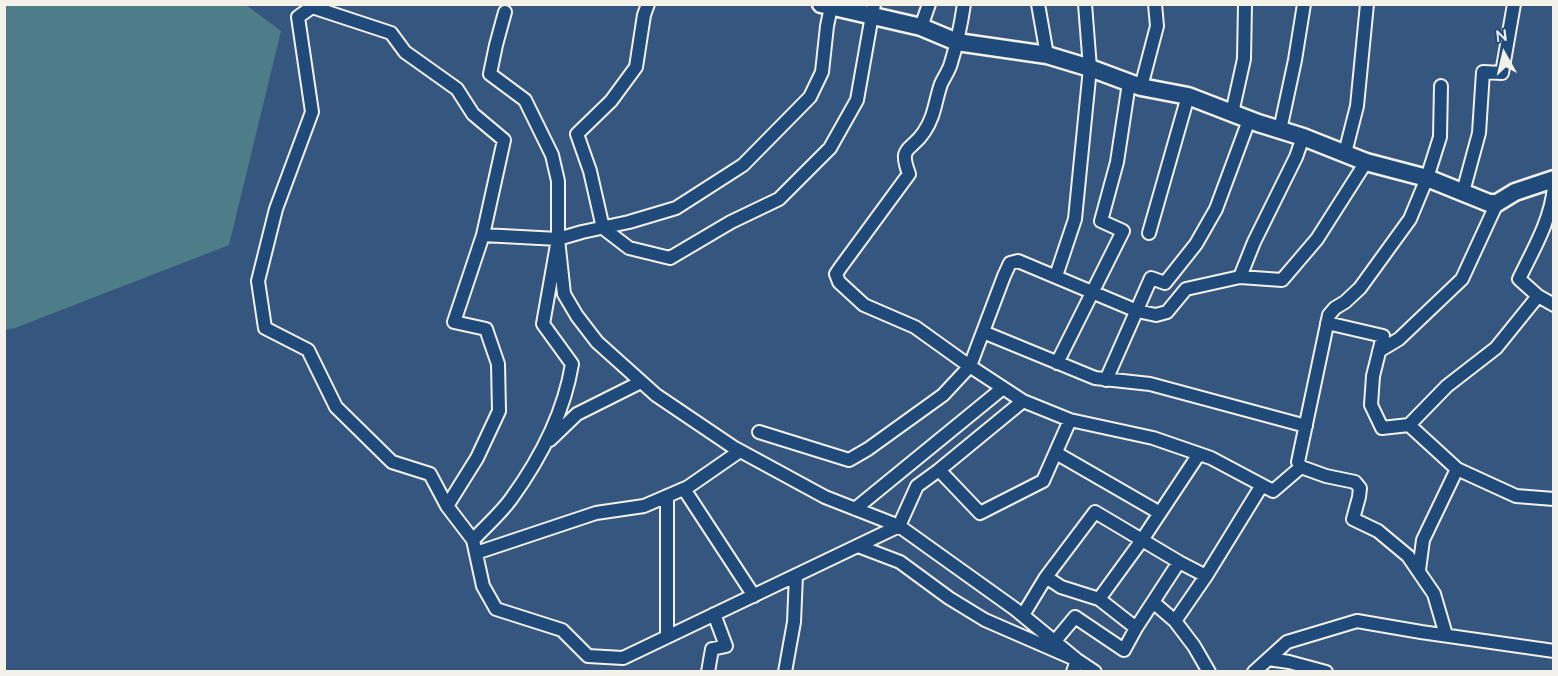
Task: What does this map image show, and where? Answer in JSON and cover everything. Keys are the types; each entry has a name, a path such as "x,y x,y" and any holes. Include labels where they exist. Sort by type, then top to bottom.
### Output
{"street":[{"path":"648,4 644,15 636,67 611,101 577,134 590,171 603,228 629,248 670,258 731,222 779,199 830,148 857,100 873,10"},
{"path":"921,27 929,4"},
{"path":"964,4 957,42 950,66 940,86 934,111 923,133 906,149 904,162 909,174 836,274 840,282 864,305 915,327 1023,401 1070,420 1153,438 1211,458 1273,491 1301,467"},
{"path":"1038,4 1047,55"},
{"path":"1056,276 1075,219 1090,68 1085,4"},
{"path":"1057,363 1123,231 1101,221 1135,85 1157,26 1155,4"},
{"path":"1232,113 1244,59 1245,4"},
{"path":"1280,130 1304,4"},
{"path":"1345,153 1357,106 1367,4"},
{"path":"1463,192 1479,133 1483,72 1502,73 1514,4"},
{"path":"483,235 558,239 629,222 676,208 743,165 810,97 822,72 827,26 826,6 873,10 957,42 1047,55 1135,85 1188,96 1366,162 1427,178 1489,203 1497,203 1515,192 1554,179"},
{"path":"447,506 477,458 499,411 498,364 486,329 454,322 483,235 504,140 473,114 457,89 405,52 391,33 312,8 298,17 312,112 276,209 258,281 265,328 308,350 336,407 392,462 430,474 447,506 473,540 483,586 496,609 562,630 588,656 623,658 899,526 917,486 1023,401"},
{"path":"505,12 490,74 525,100 552,155 558,181 558,239 564,294 597,342 656,396 740,451 825,497 899,526 1023,615 1055,641 1075,666"},
{"path":"1441,86 1440,137 1427,178 1410,219 1360,288 1329,315 1298,462 1301,467 1319,474 1355,482 1360,488 1353,519 1378,531 1408,556 1434,594 1446,635"},
{"path":"1149,233 1188,96"},
{"path":"1106,380 1151,278 1165,283 1196,244 1216,208 1249,120"},
{"path":"1240,277 1254,242 1296,157 1303,137"},
{"path":"759,432 849,460 868,449 943,395 970,366 1010,263 1018,261 1137,311 1156,315 1167,312 1186,289 1240,277 1282,280 1317,239 1366,162"},
{"path":"1554,186 1541,234 1518,279 1538,296 1554,305"},
{"path":"1379,351 1399,339 1462,279 1497,203"},
{"path":"473,540 510,500 547,443 569,385 572,364 543,324 558,239"},
{"path":"1327,323 1383,336 1373,376 1371,405 1382,428 1409,425 1447,386 1496,348 1538,296"},
{"path":"983,332 1095,378 1150,384 1306,426"},
{"path":"547,443 577,414 641,382"},
{"path":"855,509 1003,388"},
{"path":"939,470 980,513 1043,481 1070,420"},
{"path":"1409,425 1457,469 1516,496 1554,499"},
{"path":"476,553 596,513 644,506 684,489 740,451"},
{"path":"1056,453 1160,513"},
{"path":"1099,599 1142,540 1199,454"},
{"path":"1419,570 1423,540 1457,469"},
{"path":"1175,621 1206,576 1262,485"},
{"path":"684,489 754,596"},
{"path":"666,637 667,496"},
{"path":"1023,615 1046,577 1095,512 1206,576"},
{"path":"858,546 900,562 949,598 986,620 1075,666 1095,672"},
{"path":"1055,641 1075,617 1124,650 1179,562"},
{"path":"785,672 794,622 796,575"},
{"path":"1046,577 1061,587 1099,599 1136,628"},
{"path":"1153,602 1175,621 1194,646 1209,672"},
{"path":"708,672 712,649 726,646 714,614"},
{"path":"1254,672 1287,642 1357,621 1554,651"},
{"path":"1268,659 1287,667 1326,672"}],"green space":[{"path":"4,5 246,5 281,31 229,245 5,330"}]}
